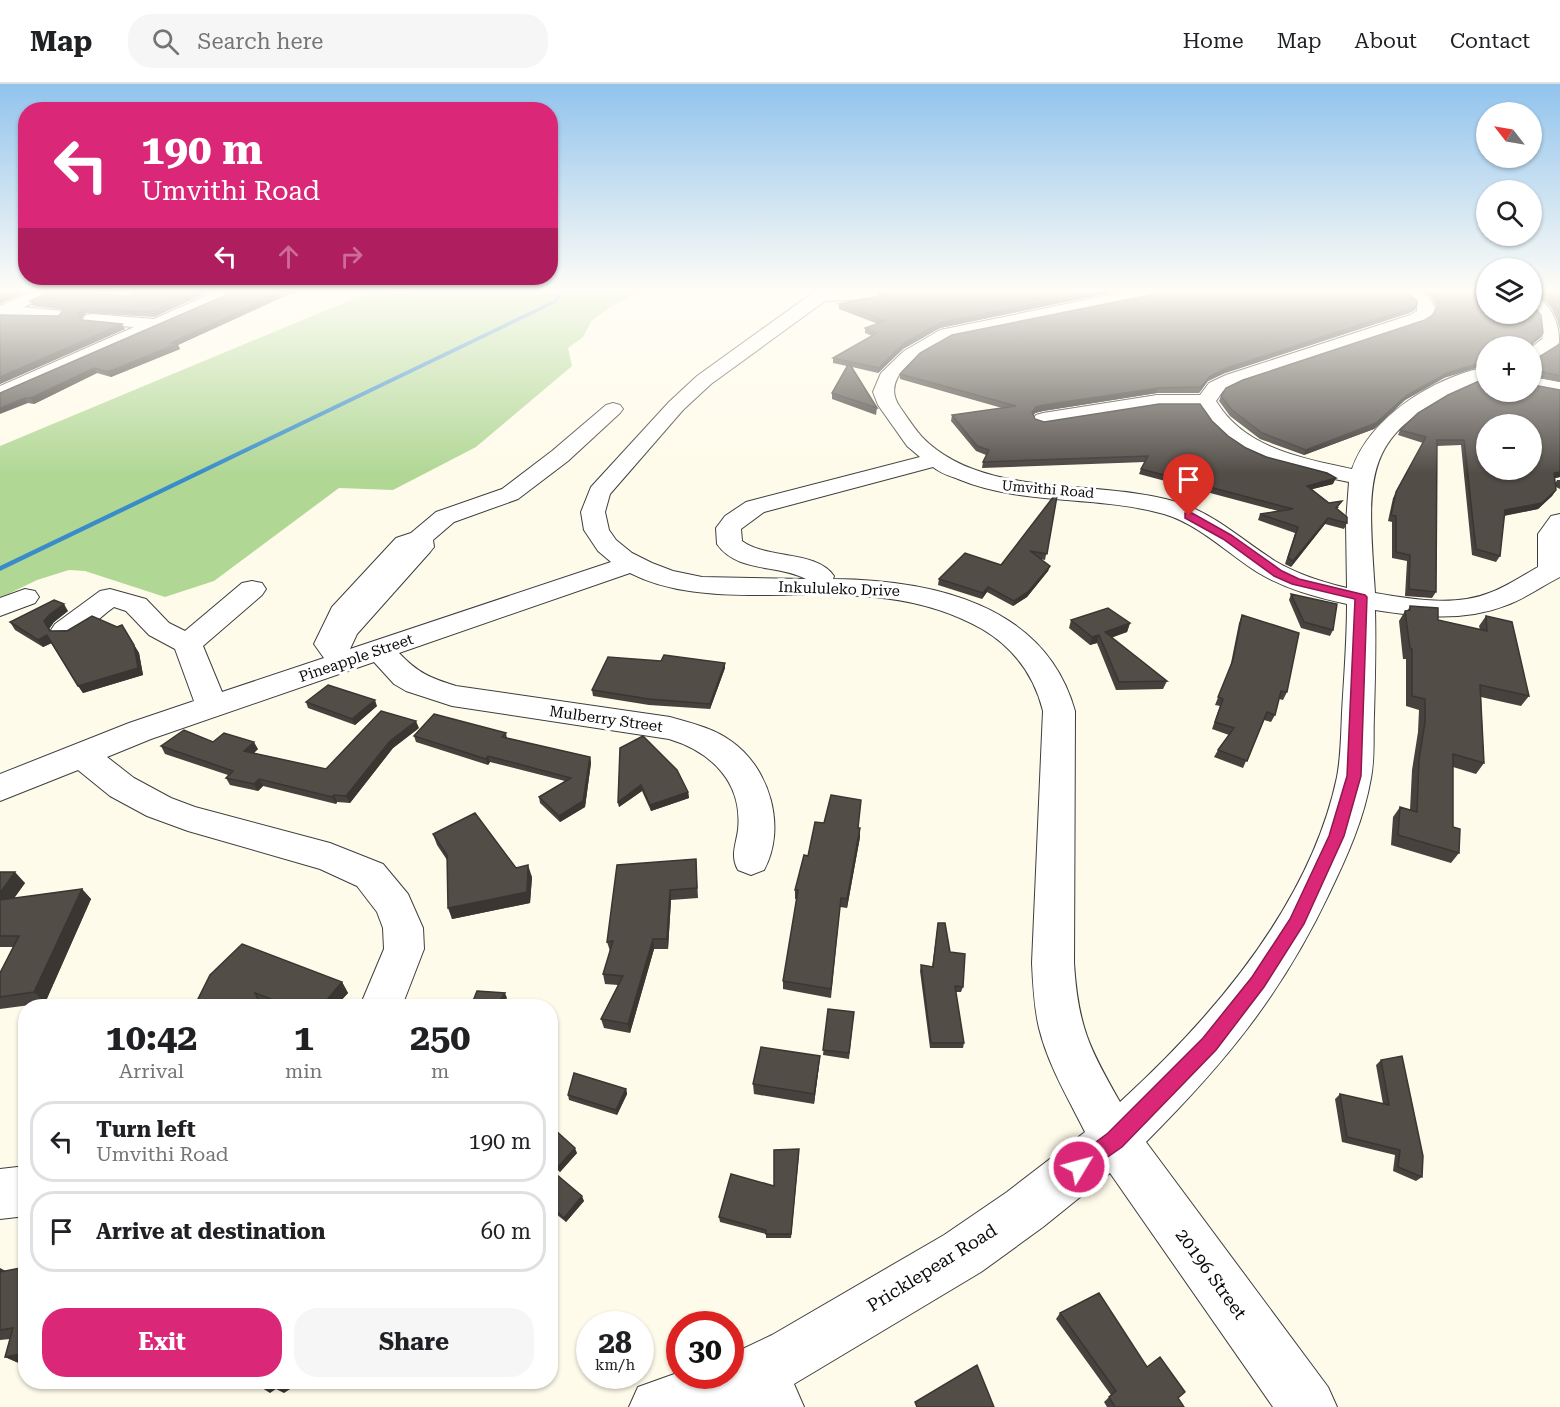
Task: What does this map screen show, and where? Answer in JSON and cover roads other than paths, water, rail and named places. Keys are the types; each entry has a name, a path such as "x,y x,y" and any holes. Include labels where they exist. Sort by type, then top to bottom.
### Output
{"street":[{"path":"0,393 96,351"},
{"name":"Inkululeko Drive","path":"744,351 704,380 676,406 599,492 592,513 595,527 608,547 630,564 669,579 702,585 841,586 904,591 972,612 993,623 1024,647 1049,679 1059,711 1053,963 1055,1001 1061,1030 1074,1065 1115,1140"},
{"name":"Umvithi Road","path":"919,351 888,375 883,390 884,399 916,444 934,460 961,474 998,485 1035,491 1111,495 1160,505 1200,521 1227,537 1259,562 1296,581 1361,597 1430,608 1469,606 1491,602 1508,595 1556,569"},
{"path":"1206,401 1216,387 1233,379 1319,351"},
{"name":"Pricklepear Road","path":"658,1407 768,1389 973,1247 1115,1140 1217,1035 1258,982 1296,924 1336,836 1354,776 1361,597 1359,547 1361,478 1367,457 1376,441 1394,422 1431,395 1476,377"},
{"path":"1542,385 1560,388"},
{"path":"1043,419 1157,400 1206,401"},
{"path":"1206,401 1211,414 1222,426 1254,448 1286,460 1361,478"},
{"path":"355,653 330,644 342,613 405,543 420,538 445,518 510,494 560,456 613,410"},
{"path":"841,586 802,566 770,562 742,553 730,544 728,528 734,520 755,507 934,460"},
{"path":"1556,569 1551,534 1560,521"},
{"name":"Pineapple Street","path":"0,788 140,731 212,707 355,653 630,564"},
{"path":"188,644 252,590"},
{"path":"0,608 25,597"},
{"path":"65,630 111,597 136,605 159,629 188,644 212,707"},
{"name":"Mulberry Street","path":"355,653 417,684 452,696 670,728 695,734 715,744 744,774 751,793 756,819 752,860"},
{"path":"82,755 122,787 159,807 188,818 330,857 370,875 394,905 403,928 404,949 384,999"},
{"name":"20196 Street","path":"1115,1140 1308,1407"},
{"path":"0,1194 18,1192"}],"waterway":[{"path":"0,569 453,351"}]}
